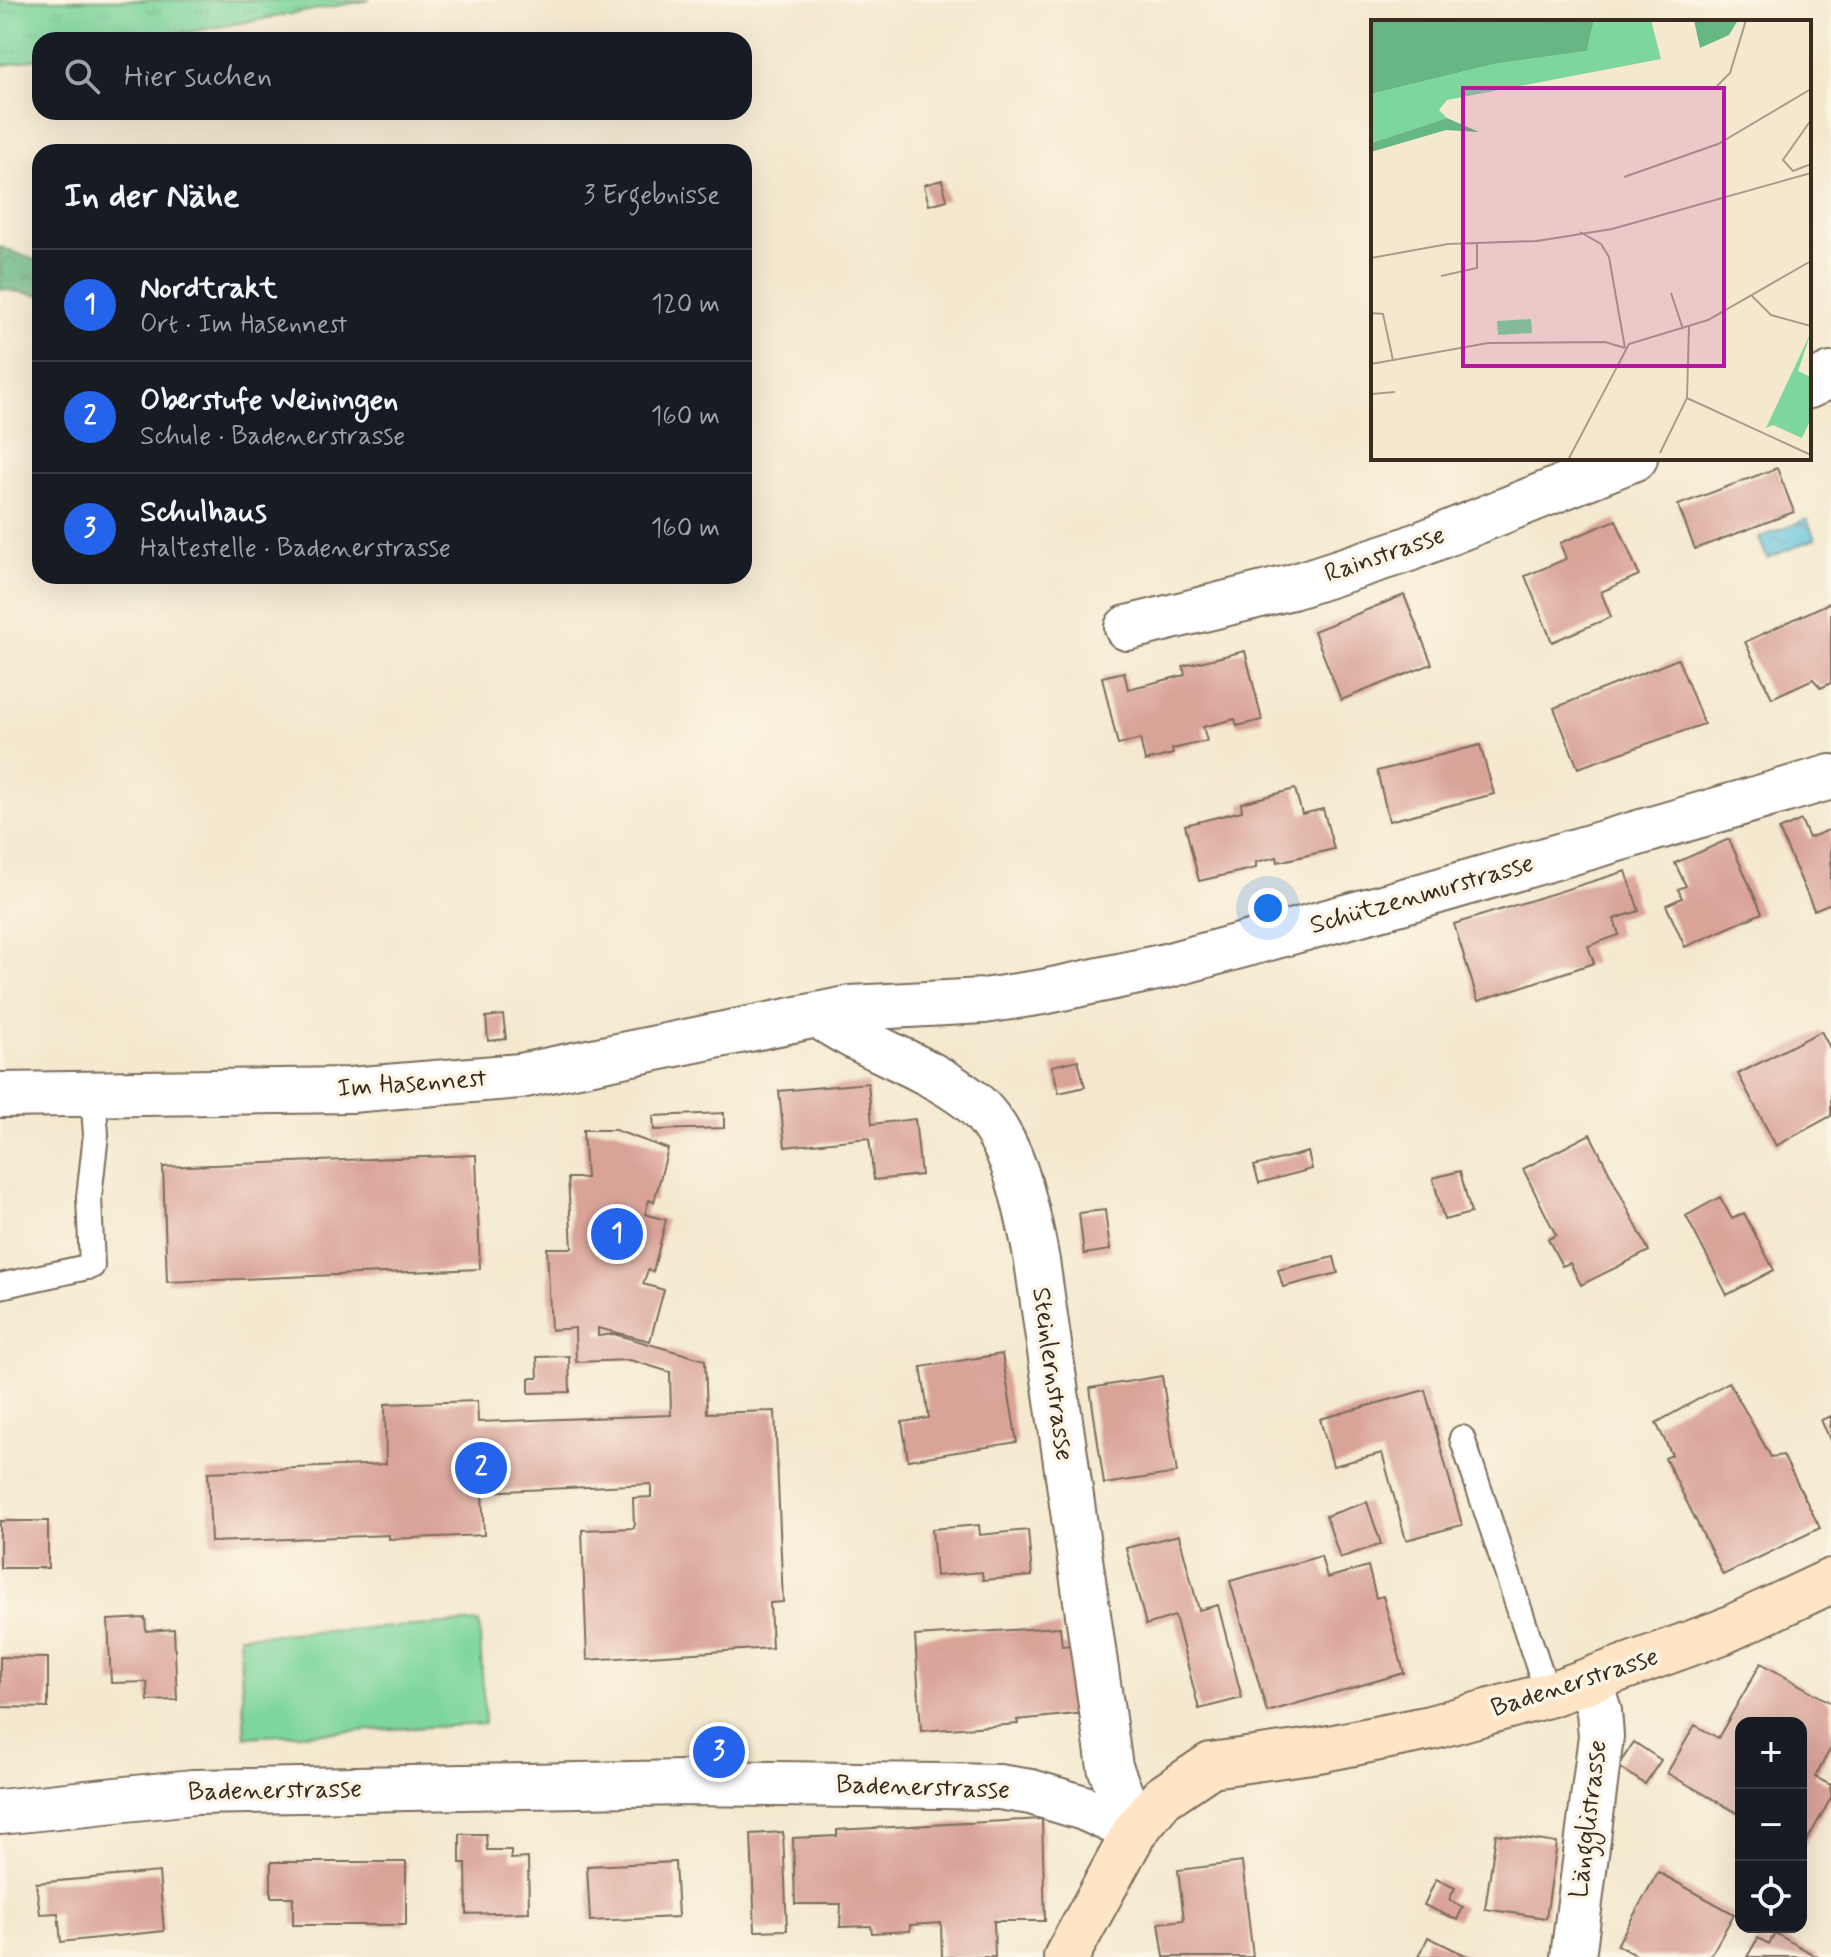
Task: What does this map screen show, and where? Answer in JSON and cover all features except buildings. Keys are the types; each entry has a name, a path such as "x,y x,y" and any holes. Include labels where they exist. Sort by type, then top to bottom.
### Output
{"street":[{"path":"1811,385 1831,375"},
{"name":"Rainstrasse","path":"1127,628 1292,587 1392,555 1630,460"},
{"name":"Schützenmurstrasse","path":"818,1015 888,1004 1014,997 1166,966 1831,777"},
{"name":"Im Hasennest","path":"0,1095 350,1090 520,1076 818,1015"},
{"name":"Steinlernstrasse","path":"818,1015 845,1034 970,1100 1008,1153 1023,1187 1037,1261 1110,1767 1135,1831"},
{"name":"Badenerstrasse","path":"0,1812 193,1792 686,1783 942,1786 999,1787 1031,1792 1084,1808 1135,1831 1162,1798 1211,1765 1319,1750 1430,1728 1548,1695 1722,1632 1831,1581"},
{"name":"Längglistrasse","path":"1573,1957 1601,1736 1599,1711 1590,1682"},
{"path":"1066,1957 1135,1831"}],"lane":[{"path":"0,1286 92,1266 89,1197 96,1134 93,1096"},
{"path":"1462,1438 1548,1695"}],"green space":[{"path":"0,0 370,0 189,32 32,32 32,60 0,66"},
{"path":"0,247 32,259 32,294 0,289"},
{"path":"479,1622 485,1724 245,1737 239,1636"}],"water":[{"path":"1807,519 1815,539 1767,558 1759,538"}],"place":[{"name":"Nordtrakt","path":"617,1234"},
{"name":"Oberstufe Weiningen","path":"481,1468"},
{"name":"Schulhaus","path":"719,1752"}]}
